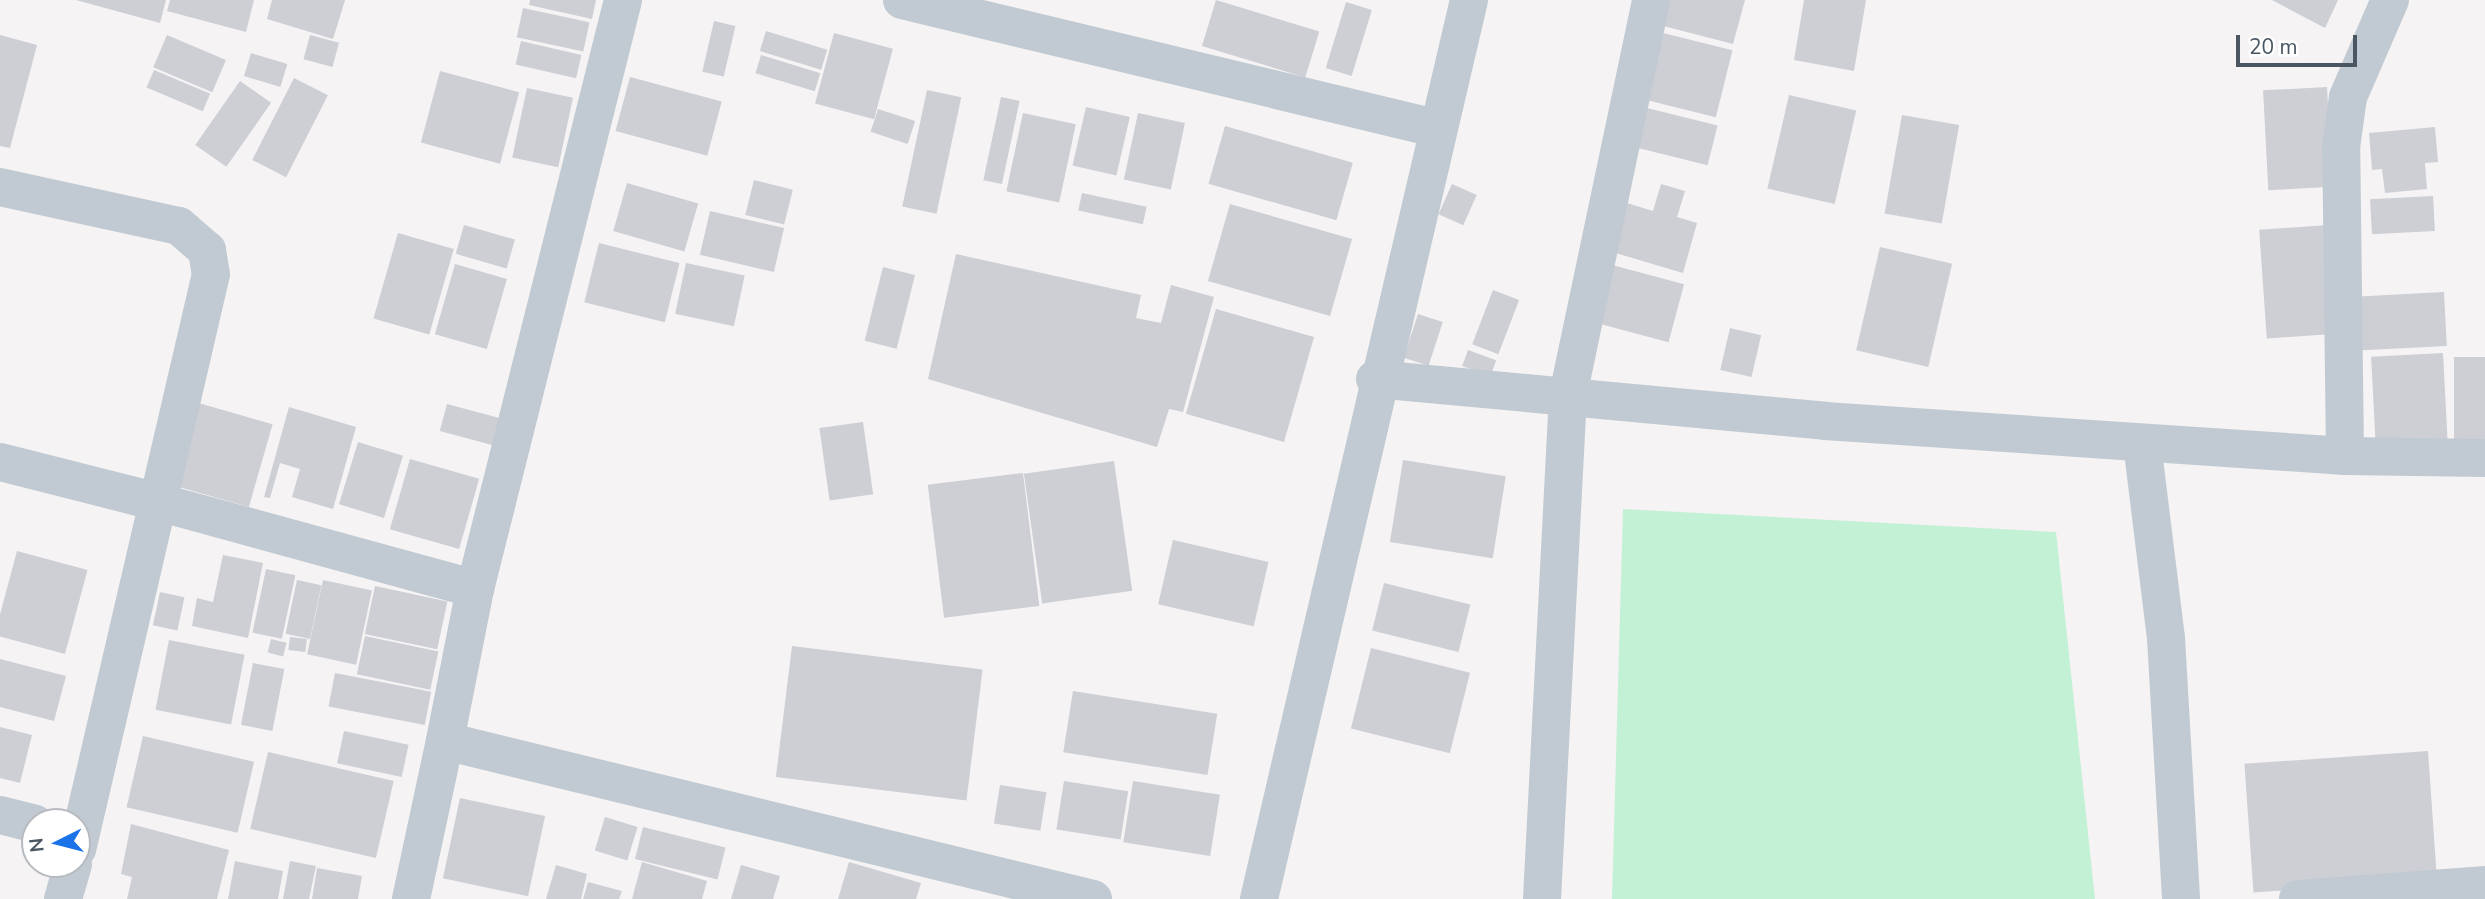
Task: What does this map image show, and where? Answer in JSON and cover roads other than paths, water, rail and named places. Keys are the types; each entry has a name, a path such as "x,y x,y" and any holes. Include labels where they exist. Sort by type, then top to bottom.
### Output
{"street":[{"path":"411,899 475,589 623,0"},
{"path":"902,0 1435,128"},
{"path":"1258,899 1375,379 1435,128 1469,0"},
{"path":"1542,899 1568,395 1651,0"},
{"path":"2345,456 2341,147 2348,97 2390,0"},
{"path":"0,187 178,226 207,250 211,274 86,808"},
{"path":"1375,379 2143,443 2345,456 2485,458"},
{"path":"2143,443 2166,638 2181,899"},
{"path":"0,462 158,502 475,589"},
{"path":"445,741 1093,899"},
{"path":"0,816 21,821"},
{"path":"63,899 68,878"},
{"path":"2298,899 2485,885"}]}
